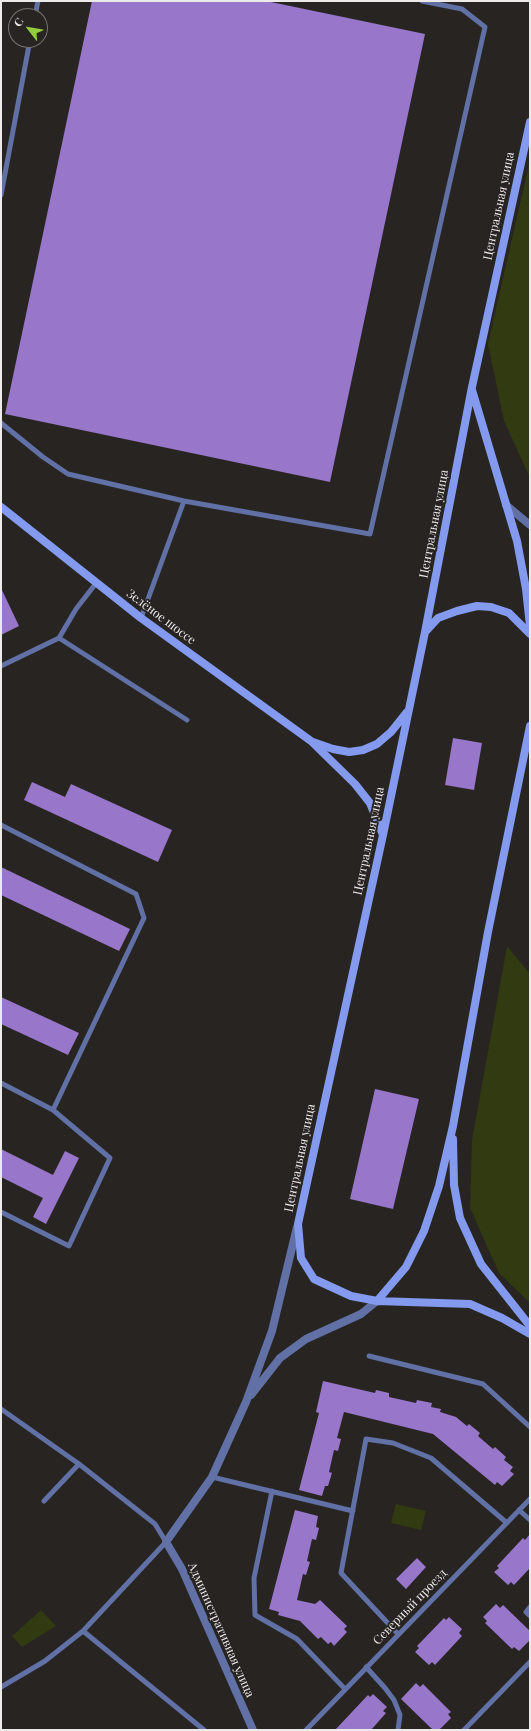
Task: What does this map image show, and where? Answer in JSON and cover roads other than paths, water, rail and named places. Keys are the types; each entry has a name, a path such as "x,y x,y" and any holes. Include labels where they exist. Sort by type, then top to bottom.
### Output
{"main road":[{"name":"Центральная улица","path":"298,1224 383,835 425,632 472,387 530,122"},
{"path":"472,387 518,541 526,589 530,626"},
{"name":"Зелёное шоссе","path":"1,507 141,618 311,741"},
{"path":"425,632 438,618 477,606 491,607 509,612 530,634"},
{"path":"311,741 333,749 349,752 364,750 377,744 391,732 409,710"},
{"path":"377,1301 406,1267 424,1231 439,1186 453,1126 488,932 530,726"},
{"path":"311,741 355,784 370,803 383,835"},
{"path":"453,1126 454,1185 460,1218 481,1264 530,1326"},
{"path":"298,1224 301,1258 314,1279 351,1296 377,1301 470,1304 502,1318 530,1334"}],"street":[{"path":"506,505 530,525"},
{"name":"Центральная улица","path":"166,1542 212,1477 246,1402 272,1331 298,1224"},
{"path":"246,1402 280,1358 306,1339 361,1314 377,1301"},
{"name":"Административная улица","path":"166,1542 182,1570 251,1729"}],"lane":[{"path":"1,423 43,457 68,474 184,501 370,534 485,27 462,9 422,1"},
{"path":"1,195 29,48"},
{"path":"141,618 184,501"},
{"path":"1,666 59,638 76,609 97,582"},
{"path":"59,638 187,720"},
{"path":"1,825 136,894 144,918 53,1110"},
{"path":"1,1083 53,1110 110,1158 69,1246 1,1212"},
{"path":"369,1356 483,1384 530,1427"},
{"path":"1,1409 79,1464 155,1524 166,1542 83,1631 45,1661 1,1687"},
{"path":"398,1634 341,1573 366,1439 393,1443 431,1458 507,1523"},
{"path":"44,1501 79,1464"},
{"path":"212,1477 353,1512"},
{"path":"272,1491 254,1578 255,1615 297,1639 345,1688"},
{"name":"Северный проезд","path":"306,1730 345,1688 530,1499"},
{"path":"519,1510 530,1520"},
{"path":"530,1607 526,1612 530,1616"},
{"path":"83,1631 204,1730"},
{"path":"464,1730 530,1662"},
{"path":"366,1667 394,1700 400,1715 398,1730"}]}
